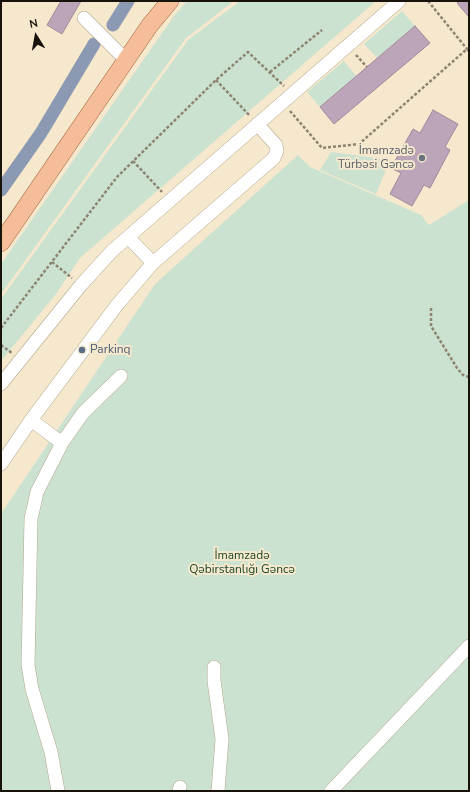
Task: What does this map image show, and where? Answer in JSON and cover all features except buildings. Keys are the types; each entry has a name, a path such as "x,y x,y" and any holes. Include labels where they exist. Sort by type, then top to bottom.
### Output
{"main road":[{"path":"1,243 150,25 170,1"}],"street":[{"path":"1,384 81,285 128,237 399,1"},
{"path":"84,18 126,60"},
{"path":"1,464 30,420 117,305 153,263 274,158 277,151 276,145 257,124"},
{"path":"128,237 153,263"},
{"path":"58,791 51,752 30,678 28,665 28,618 32,548 31,520 33,505 37,492 62,442 83,413 121,376"},
{"path":"30,420 62,442"},
{"path":"331,791 469,646"},
{"path":"214,667 214,681 222,739 218,791"}],"path":[{"path":"282,102 322,148 359,144 468,50 428,1"},
{"path":"270,72 322,30"},
{"path":"1,328 117,177 216,80 248,52 292,93"},
{"path":"216,80 257,124"},
{"path":"133,161 169,200"},
{"path":"52,262 81,285"},
{"path":"431,308 431,326 457,368 463,375 469,377"}],"green space":[{"path":"187,1 234,1 186,38 1,294 1,264 174,16"},
{"path":"240,1 376,1 80,258 56,294 1,361 1,299 188,40"},
{"path":"402,11 415,26 377,58 364,44"},
{"path":"344,61 356,76 320,107 307,92"},
{"path":"331,152 390,160 376,194 320,170"},
{"name":"İmamzadə Qəbirstanlığı Gəncə","path":"298,155 310,167 421,215 429,225 469,200 469,791 1,791 1,514 155,284"}],"waterway":[{"path":"113,25 128,1"},
{"path":"1,190 41,133 94,44"}],"place":[{"name":"İmamzadə Türbəsi Gəncə","path":"422,158"},
{"name":"Parkinq","path":"82,350"}]}
